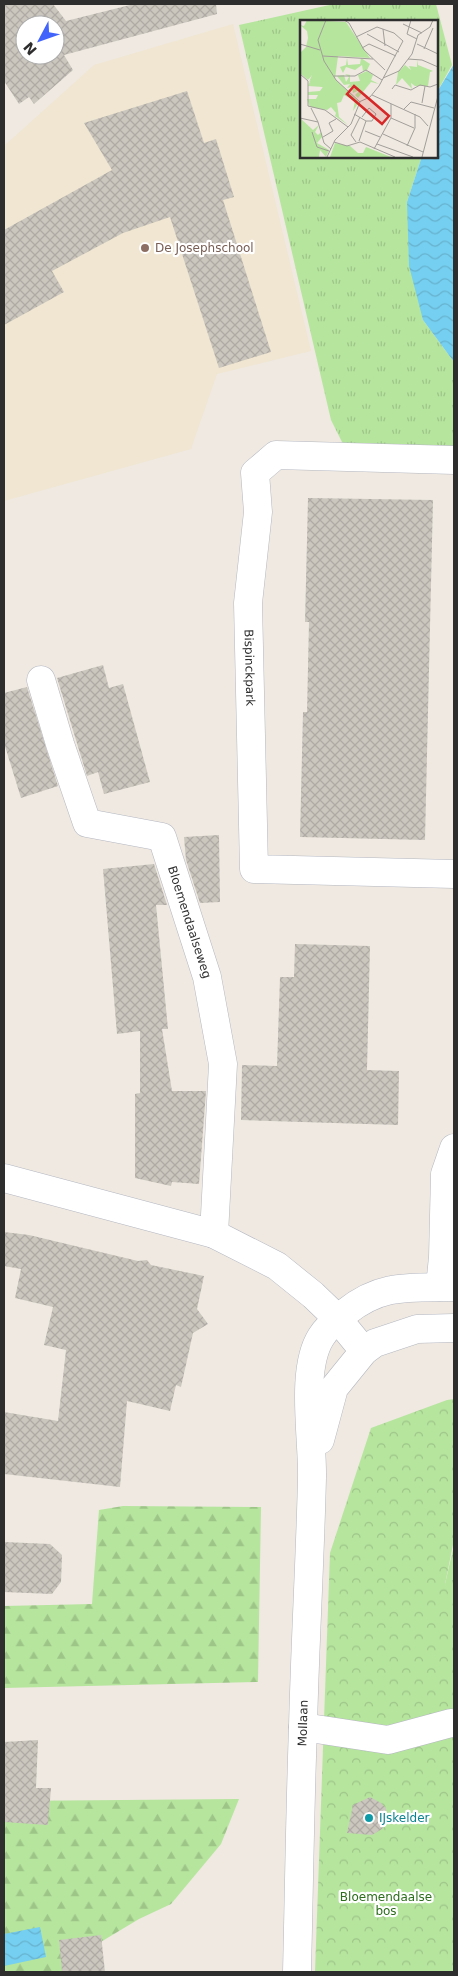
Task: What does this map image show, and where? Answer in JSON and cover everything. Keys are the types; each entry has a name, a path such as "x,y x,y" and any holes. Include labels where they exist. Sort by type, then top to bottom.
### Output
{"street":[{"name":"Bispinckpark","path":"454,460 276,455 255,473 258,512 248,603 254,869 454,874"},
{"name":"Bloemendaalseweg","path":"41,680 60,744 87,823 162,837 205,968 223,1064 214,1234"},
{"path":"337,1318 355,1305 383,1291 406,1287 447,1287 443,1257 445,1174 454,1148"},
{"path":"4,1178 214,1234 277,1266 337,1318 364,1351 375,1343 417,1329 454,1328"},
{"name":"Mollaan","path":"297,1972 312,1476 310,1381 312,1357 321,1337 337,1318"},
{"name":"Mollaan","path":"312,1476 324,1420 334,1388 364,1351"},
{"path":"303,1727 388,1740 451,1723"}],"shaded area":[{"name":"De Josephschool","path":"233,24 311,351 217,374 191,449 4,501 4,146 94,65"}],"green space":[{"path":"334,4 436,4 452,65 438,90 438,20 300,20 300,158 421,158 407,202 423,320 454,362 454,456 348,454 331,420 239,25"},
{"name":"Bloemendaalse bos","path":"454,1399 454,1540 445,1584 454,1608 454,1972 315,1972 330,1553 371,1428"},
{"path":"123,1506 261,1507 258,1682 4,1688 4,1606 92,1604 99,1510"},
{"path":"454,1545 454,1692 445,1584"},
{"path":"239,1799 221,1844 171,1904 139,1919 79,1955 73,1972 4,1972 4,1801"}],"water":[{"path":"454,64 454,362 423,320 409,266 407,202 421,158 438,158 438,90"},
{"path":"40,1927 46,1957 4,1966 4,1934"}],"building":[{"path":"4,4 53,4 61,15 15,15 15,65 65,65 65,57 73,70 34,104 29,97 19,104 4,81"},
{"path":"134,4 216,4 217,14 65,55 65,20"},
{"path":"187,91 204,143 216,139 234,197 223,200 271,352 219,368 170,217 123,233 52,271 64,292 4,325 4,230 112,170 84,123"},
{"path":"308,498 433,500 425,840 300,837 303,712 307,712 309,622 305,622"},
{"path":"103,665 109,688 123,684 150,782 104,794 98,772 87,776 57,678"},
{"path":"27,687 58,786 21,798 4,743 4,693"},
{"path":"219,835 220,902 200,903 186,860 184,837"},
{"path":"154,864 167,905 156,905 168,1029 162,1029 172,1091 206,1091 199,1184 172,1182 171,1186 135,1178 135,1094 140,1093 140,1031 117,1034 103,869"},
{"path":"295,944 370,946 367,1070 399,1071 398,1125 241,1120 242,1065 277,1066 280,977 294,977"},
{"path":"4,1232 29,1235 138,1261 147,1260 151,1265 204,1276 197,1309 208,1324 193,1333 181,1387 176,1385 170,1411 127,1401 120,1487 4,1474 4,1412 58,1421 66,1350 44,1345 53,1307 15,1298 21,1269 4,1266"},
{"path":"4,1542 50,1544 62,1555 61,1582 52,1594 4,1592"},
{"path":"38,1740 36,1788 51,1788 48,1825 4,1822 4,1742"},
{"name":"IJskelder","path":"370,1797 386,1808 387,1821 382,1829 372,1835 347,1833 353,1805"},
{"path":"101,1935 105,1972 62,1972 59,1940"}],"place":[{"name":"De Josephschool","path":"145,248"},
{"name":"IJskelder","path":"369,1818"}]}
